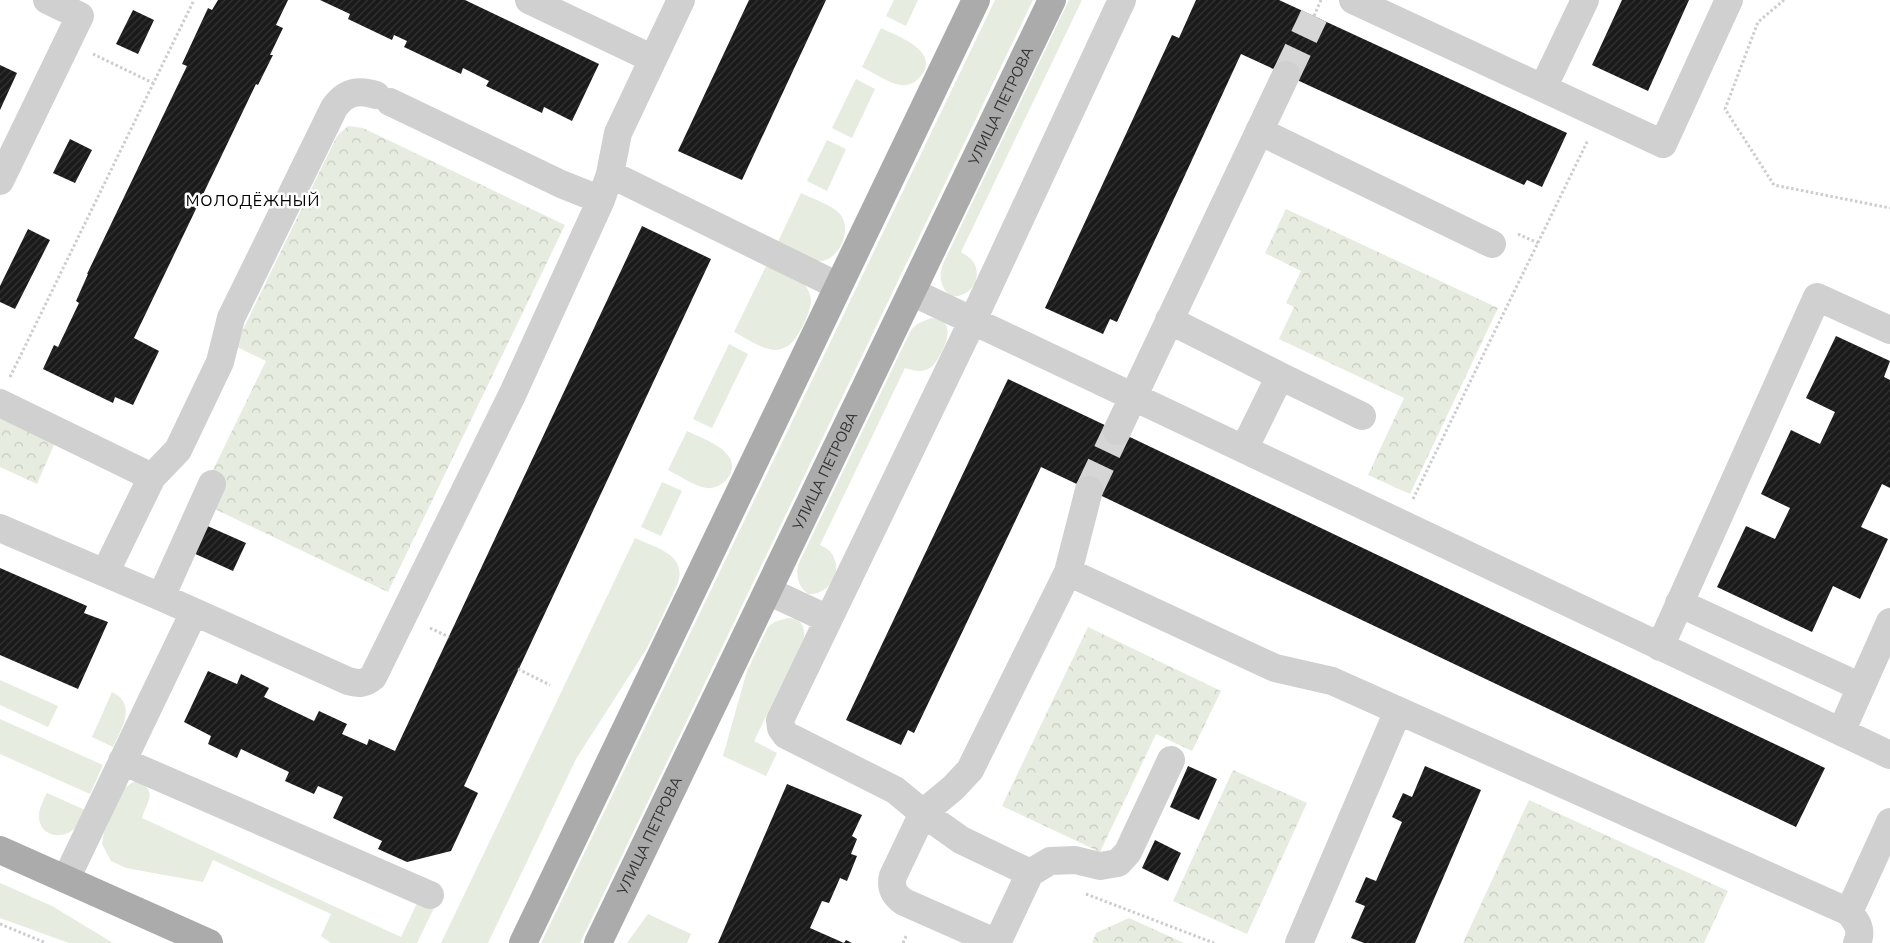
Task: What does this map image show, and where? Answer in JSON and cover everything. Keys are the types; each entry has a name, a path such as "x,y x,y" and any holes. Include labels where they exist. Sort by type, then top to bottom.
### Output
{"main road":[{"path":"523,943 976,0"},
{"name":"УЛИЦА ПЕТРОВА","path":"598,943 1052,0"},
{"path":"0,850 209,943"}],"lane":[{"path":"0,181 80,16 46,0"},
{"path":"529,0 653,59"},
{"path":"0,528 161,597 348,681 362,684 373,677 513,393 601,200 610,174 618,133 682,0"},
{"path":"1030,873 960,840 923,814 895,790 786,735 781,728 780,720 973,320 1122,0"},
{"path":"1353,0 1663,144 1729,0"},
{"path":"1543,88 1585,0"},
{"path":"1117,431 1286,75"},
{"path":"105,573 152,477 178,450 220,362 231,318 334,108 340,100 348,94 357,92 366,92 383,98 561,184 601,200"},
{"path":"1259,132 1492,244"},
{"path":"610,174 838,286"},
{"path":"912,292 1890,755"},
{"path":"1660,647 1817,297 1890,330"},
{"path":"1170,320 1362,416"},
{"path":"1244,449 1280,376"},
{"path":"4,392 152,477"},
{"path":"161,597 212,484"},
{"path":"1089,490 1068,572 970,770 953,788 923,814 893,876 891,883 896,897 997,943 1030,873 1050,861 1076,860 1100,866 1118,863 1128,852 1171,760"},
{"path":"1068,572 1275,668 1332,681 1849,912 1857,922 1860,930 1857,943"},
{"path":"768,590 828,619"},
{"path":"1679,603 1861,687"},
{"path":"66,879 194,612"},
{"path":"1841,732 1890,622"},
{"path":"1299,943 1398,711"},
{"path":"122,761 430,895"},
{"path":"1849,912 1890,822"}],"path":[{"path":"4,392 194,0"},
{"path":"1314,16 1321,0"},
{"path":"1784,0 1758,22 1725,109 1774,185 1890,208"},
{"path":"67,42 153,83"},
{"path":"1401,524 1601,115"},
{"path":"518,669 550,685"},
{"path":"1085,894 1214,943"},
{"path":"0,924 46,943"}],"green space":[{"path":"894,0 918,0 906,26 886,16"},
{"path":"995,0 1033,0 580,943 541,943"},
{"path":"1069,0 1082,0 961,252 971,259 975,265 977,271 975,283 972,288 962,295 950,296 942,282 942,266"},
{"path":"881,28 906,40 921,52 925,59 926,67 915,82 907,85 896,84 862,67"},
{"path":"856,79 875,89 852,138 832,128"},
{"path":"348,126 363,128 565,225 388,592 198,501 266,361 235,346 337,136"},
{"path":"827,140 846,149 827,191 807,181"},
{"path":"801,193 831,207 843,219 845,227 842,244 831,257 824,260 812,260 777,244"},
{"path":"1286,209 1498,308 1410,494 1368,475 1404,398 1279,339 1294,307 1286,303 1301,271 1265,253"},
{"path":"767,264 805,285 811,299 807,317 793,342 782,349 776,350 759,345 734,332"},
{"path":"931,318 938,319 946,325 947,335 944,346 932,367 923,371 905,368 820,545 833,556 836,565 834,578 831,584 821,592 808,594 798,581 798,565 911,330 917,324"},
{"path":"729,344 748,354 712,428 693,419"},
{"path":"0,412 57,438 37,484 0,467"},
{"path":"687,431 712,443 727,454 732,470 727,479 721,484 713,488 702,487 668,470"},
{"path":"662,482 682,491 661,536 641,527"},
{"path":"635,538 668,553 678,565 680,573 678,583 647,648 576,759 488,943 441,943"},
{"path":"788,618 799,621 803,626 804,638 754,741 777,753 766,776 723,756 747,671 768,627 774,622"},
{"path":"1088,627 1221,691 1192,751 1156,734 1100,852 1002,806"},
{"path":"0,680 58,706 48,727 0,705"},
{"path":"112,692 120,697 126,710 123,724 113,747 92,737"},
{"path":"0,719 103,765 90,794 0,754"},
{"path":"1233,770 1307,803 1247,934 1173,901"},
{"path":"138,781 148,789 149,793 142,818 401,937 420,897 436,904 417,943 331,943 321,936 331,914 213,860 203,882 126,868 111,861 102,844 104,833 123,789"},
{"path":"47,793 85,810 77,825 66,834 54,835 44,830 41,825 39,812"},
{"path":"1529,800 1728,891 1704,943 1463,943"},
{"path":"0,883 52,906 113,943 69,943 0,918"},
{"path":"648,914 691,934 687,943 627,943"},
{"path":"1129,918 1184,943 1092,943 1096,933"}],"building":[{"path":"218,0 288,0 276,25 283,28 270,55 273,55 258,85 256,84 134,338 159,351 133,405 115,397 113,403 43,369 54,345 58,347 79,303 76,301 87,274 187,66 182,64 208,8 212,10"},
{"path":"320,0 465,0 599,64 572,121 544,107 542,113 486,86 489,81 463,68 461,74 404,47 407,41 394,35 392,40 348,19 350,14"},
{"path":"749,0 826,0 742,180 678,151"},
{"path":"1196,0 1279,0 1567,133 1542,187 1527,180 1524,185 1241,54 1117,322 1110,319 1103,334 1045,308 1172,35 1179,38"},
{"path":"1622,0 1689,0 1648,91 1592,65"},
{"path":"133,10 154,20 138,54 116,44"},
{"path":"0,65 17,73 0,110"},
{"path":"70,139 92,150 75,183 53,173"},
{"path":"642,226 711,259 464,786 478,793 451,851 407,862 378,849 382,841 333,818 343,797 318,786 314,794 285,781 289,772 241,749 237,758 208,744 211,736 184,722 208,671 237,684 241,674 269,688 264,697 314,721 319,711 347,724 342,734 367,745 369,739 395,751"},
{"path":"28,229 50,240 15,309 0,302 0,286"},
{"path":"1836,336 1890,361 1884,377 1890,380 1890,488 1882,484 1861,527 1888,539 1860,599 1833,586 1812,632 1717,587 1746,526 1775,539 1790,508 1761,494 1791,430 1820,444 1835,412 1806,398"},
{"path":"1008,379 1825,768 1796,827 1041,467 914,733 908,730 901,745 846,720"},
{"path":"203,524 246,543 233,571 191,552"},
{"path":"0,568 87,606 84,613 108,622 78,689 0,655"},
{"path":"1188,766 1217,779 1199,820 1170,807"},
{"path":"1425,766 1481,790 1415,943 1364,943 1351,938 1365,906 1355,902 1366,877 1376,881 1402,822 1392,817 1403,793 1412,797"},
{"path":"787,784 862,815 852,836 857,839 851,854 857,856 847,881 840,878 829,903 822,901 810,928 844,943 718,943"},
{"path":"1155,840 1181,853 1168,881 1142,868"}],"tunnel":[{"path":"1286,75 1314,16"},
{"path":"1089,490 1117,431"}],"district":[{"name":"МОЛОДЁЖНЫЙ","path":"253,201"}]}
